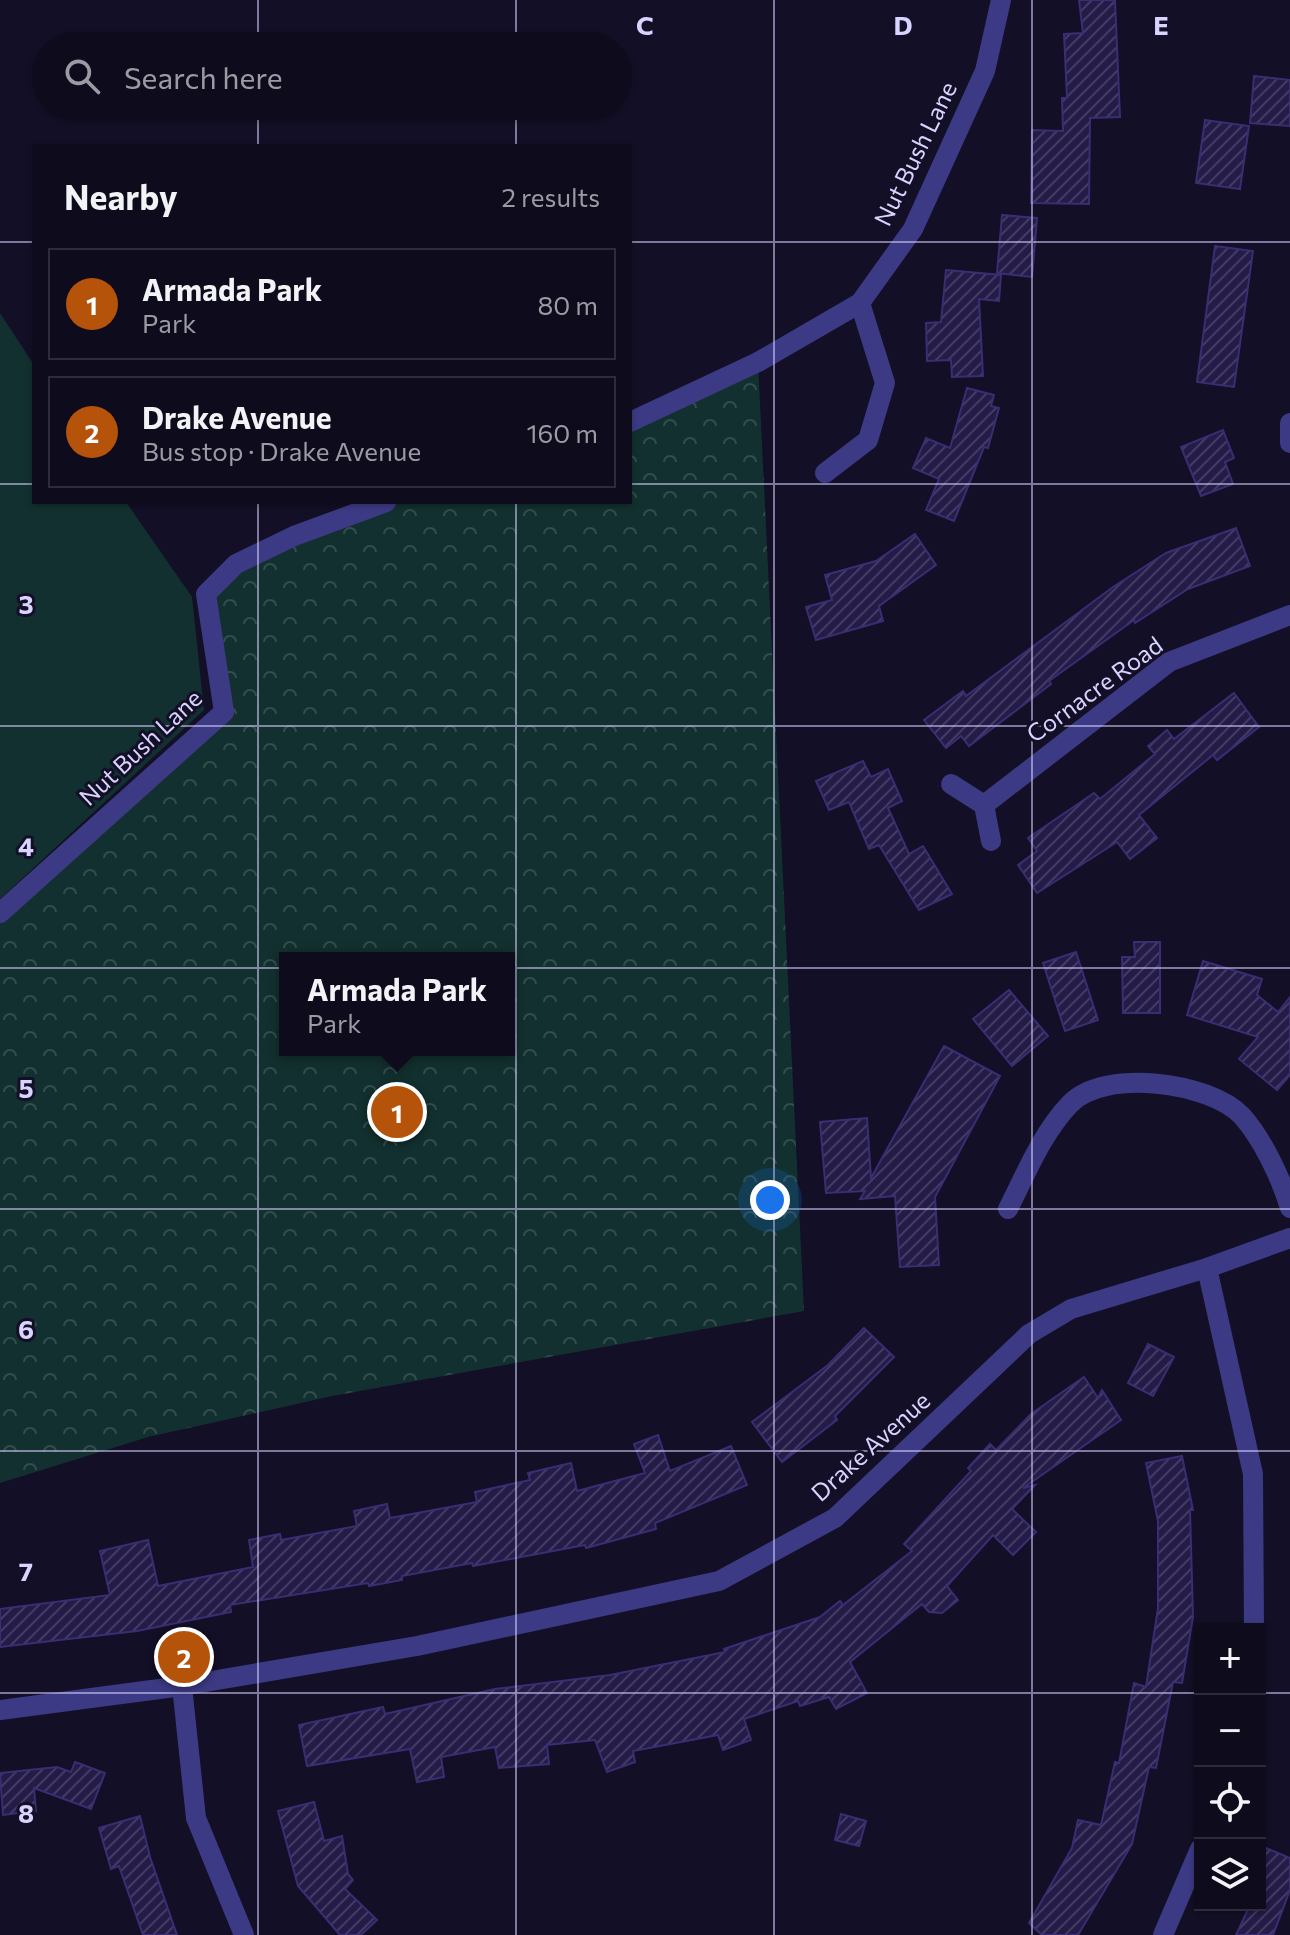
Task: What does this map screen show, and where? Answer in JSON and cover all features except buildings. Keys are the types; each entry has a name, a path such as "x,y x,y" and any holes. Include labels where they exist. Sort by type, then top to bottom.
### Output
{"street":[{"name":"Nut Bush Lane","path":"632,421 758,362 860,303 913,229 985,71 1001,0"},
{"path":"825,473 868,440 885,383 860,303"},
{"path":"1290,423 1290,443"},
{"name":"Nut Bush Lane","path":"0,913 224,712 206,594 236,564 294,536 381,504"},
{"name":"Cornacre Road","path":"984,805 1169,662 1290,615"},
{"path":"951,784 984,805 991,841"},
{"path":"1008,1209 1041,1144 1072,1101 1108,1085 1132,1083 1184,1087 1220,1099 1242,1116 1282,1182 1290,1208"},
{"name":"Drake Avenue","path":"0,1710 182,1686 417,1646 719,1581 835,1518 1029,1334 1071,1309 1207,1268 1290,1238"},
{"path":"1207,1268 1253,1474 1254,1623"},
{"path":"182,1686 196,1818 244,1935"},
{"path":"1163,1935 1194,1863"}],"green space":[{"path":"0,313 32,362 32,504 127,504 192,597 204,710 0,899"},
{"path":"758,362 804,1311 332,1396 148,1437 0,1483 0,913 224,712 206,594 236,564 381,504 632,504 632,421"}],"place":[{"name":"Armada Park","path":"397,1112"},
{"name":"Drake Avenue","path":"184,1657"}]}
